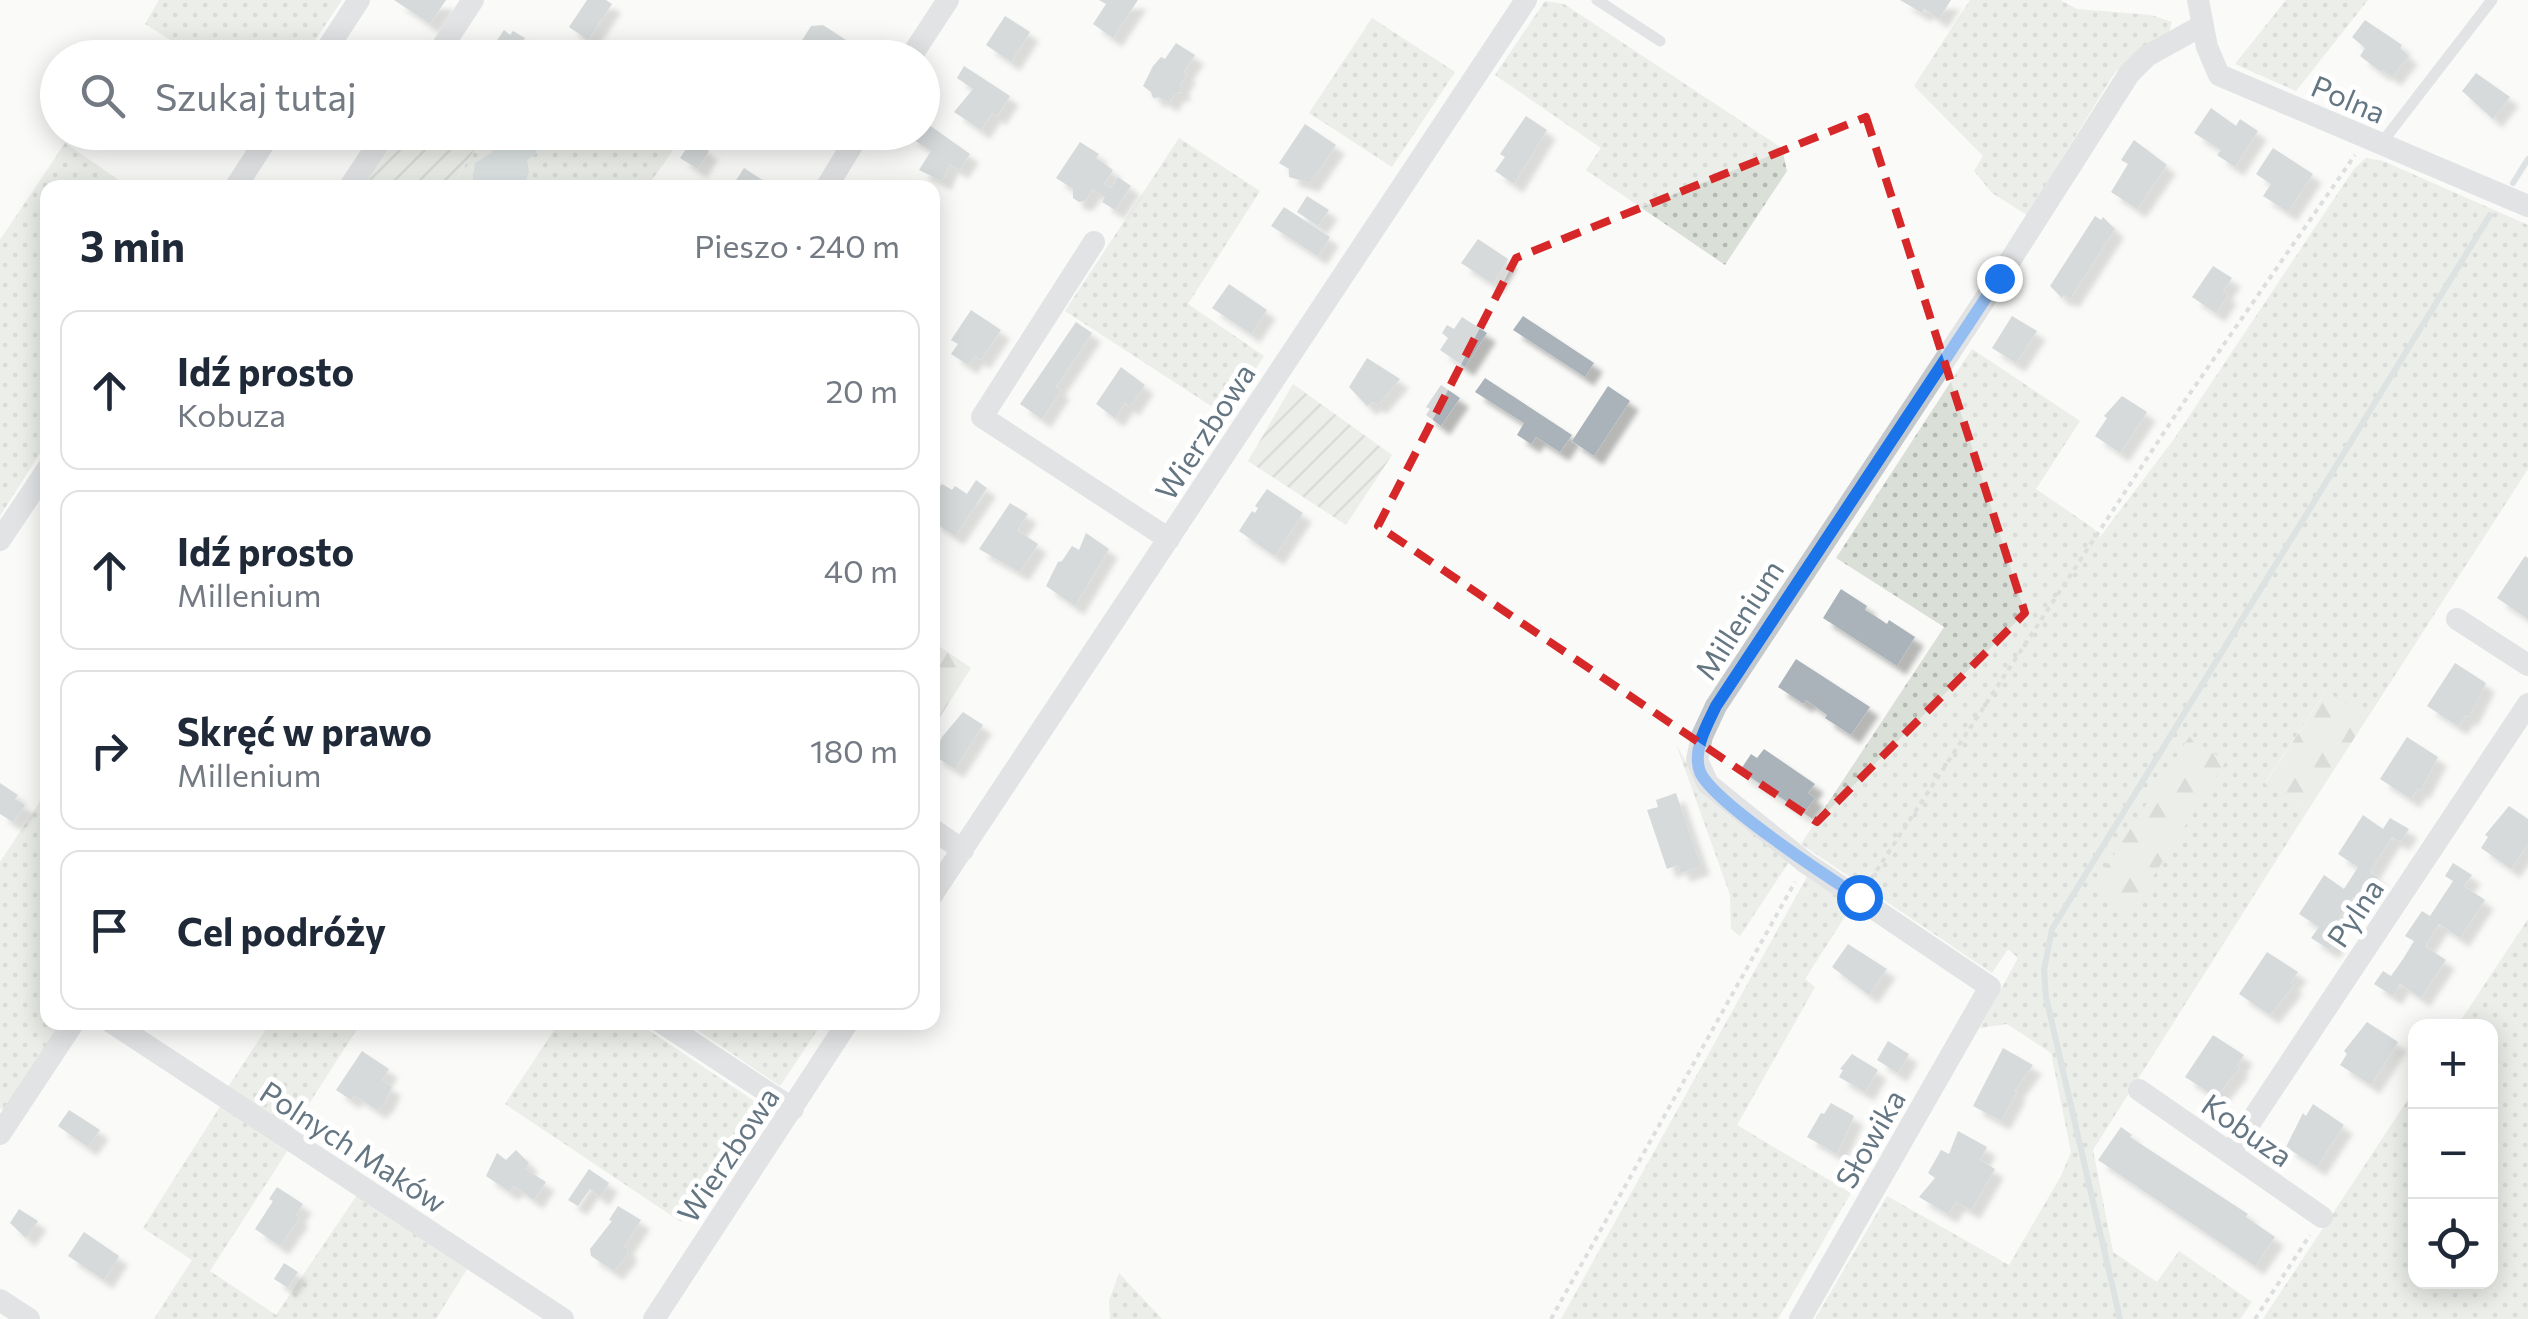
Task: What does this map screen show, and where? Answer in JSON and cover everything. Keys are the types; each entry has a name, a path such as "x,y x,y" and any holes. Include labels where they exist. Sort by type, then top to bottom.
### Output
{"street":[{"path":"333,40 359,0"},
{"path":"448,40 474,0"},
{"path":"922,40 948,0"},
{"name":"Wierzbowa","path":"940,884 1526,0"},
{"name":"Polna","path":"2198,0 2201,26 2219,75 2528,206"},
{"name":"Millenium","path":"1806,863 1708,784 1698,760 1709,721 2129,74 2147,56 2201,26"},
{"path":"239,180 259,150"},
{"path":"355,180 374,150"},
{"path":"831,180 849,150"},
{"path":"1094,242 982,417 1169,539"},
{"path":"0,540 40,480"},
{"path":"2457,619 2528,665"},
{"name":"Pylna","path":"2230,1153 2528,704"},
{"path":"940,834 964,850"},
{"path":"1806,863 1859,897"},
{"name":"Słowika","path":"1800,1319 1990,987 1859,897"},
{"path":"0,1134 69,1030"},
{"name":"Polnych Maków","path":"124,1030 563,1319"},
{"path":"673,1030 793,1110"},
{"name":"Wierzbowa","path":"654,1319 843,1030"},
{"name":"Kobuza","path":"2140,1090 2322,1217"},
{"path":"0,1300 29,1319"}],"lane":[{"path":"1597,0 1660,41"},
{"path":"2374,142 2492,0"}],"path":[{"path":"1859,897 2184,402 2374,142"},
{"path":"1551,1319 1806,863"},
{"path":"2256,1319 2322,1217"}],"highlighted area":[{"path":"1866,117 2025,613 1817,822 1378,526 1516,258"}],"green space":[{"path":"159,0 342,0 315,40 171,40 145,24"},
{"path":"1970,0 2060,0 2077,9 2151,15 2172,22 2168,36 2115,72 2027,215 1992,193 1974,171 1983,156 1914,86"},
{"path":"2286,0 2368,0 2296,91 2235,64"},
{"path":"1545,1 1564,4 1782,148 1787,171 1725,265 1586,170 1601,148 1495,75"},
{"path":"1372,18 1455,72 1392,167 1309,113"},
{"path":"1179,138 1260,191 1188,304 1264,356 1225,415 1065,311"},
{"path":"60,150 75,150 119,180 40,180"},
{"path":"384,150 474,150 455,180 364,180"},
{"path":"474,150 673,150 652,180 456,180"},
{"path":"2366,158 2383,161 2528,225 2528,469 2368,717 2325,692 2265,783 2308,810 2093,1150 2113,1252 2157,1282 2179,1251 2252,1302 2240,1319 1815,1319 1887,1196 2009,1265 2071,1152 2051,1053 2007,1024 1980,1028 2018,958 2008,949 1992,973 1801,844 1944,627 1836,558 1972,349 2080,421 2036,489 2100,537 2174,439 2354,169","holes":["2225,761 2130,912 2093,889"]},
{"path":"40,180 40,453 0,516 0,240"},
{"path":"1293,384 1392,455 1346,525 1248,461"},
{"path":"940,647 971,668 940,717"},
{"path":"2326,691 2368,717 2308,810 2265,784"},
{"path":"2189,737 2226,761 2130,913 2092,889"},
{"path":"1676,744 1704,795 1789,862 1740,936 1731,929 1730,895"},
{"path":"40,802 40,1030 62,1030 7,1113 0,1108 0,862"},
{"path":"1808,875 1840,896 1846,915 1805,979 1815,987 1737,1125 1851,1193 1778,1319 1561,1319"},
{"path":"2528,919 2528,1319 2263,1319 2408,1100 2408,1289 2498,1289 2498,1019 2462,1019"},
{"path":"265,1030 356,1030 292,1130 228,1087"},
{"path":"554,1030 648,1030 760,1105 681,1222 505,1104"},
{"path":"697,1030 817,1030 780,1086"},
{"path":"221,1105 288,1150 210,1271 276,1315 357,1195 467,1269 436,1319 154,1319 192,1260 143,1228"},
{"path":"1119,1273 1162,1319 1110,1319 1109,1301"}],"shaded area":[{"path":"536,150 527,160 526,180 473,180 475,163 493,152"}],"building":[{"path":"394,0 446,0 430,24"},
{"path":"587,0 606,0 612,4 588,40 569,27"},
{"path":"1099,0 1138,0 1113,38 1093,24 1106,4"},
{"path":"1900,0 1951,0 1939,19"},
{"path":"1005,16 1030,32 1011,62 986,45"},
{"path":"2365,20 2402,45 2400,48 2409,56 2392,77 2360,56 2365,48 2352,37"},
{"path":"823,25 846,40 802,40 811,26"},
{"path":"504,30 525,38 523,40 497,40"},
{"path":"1176,43 1195,55 1184,72 1187,74 1180,85 1182,92 1175,93 1169,103 1153,98 1143,86 1153,66 1161,57 1165,59"},
{"path":"964,66 1010,96 997,116 992,113 981,130 954,112 973,89 957,78"},
{"path":"2476,73 2510,97 2493,119 2462,91"},
{"path":"2211,108 2236,126 2240,119 2258,131 2235,167 2217,155 2221,150 2194,133"},
{"path":"1526,116 1547,130 1514,184 1495,171 1505,157 1500,154"},
{"path":"1305,124 1336,145 1310,183 1289,177 1289,169 1279,163"},
{"path":"940,133 970,154 959,170 950,164 942,181 919,170 931,151 940,150"},
{"path":"2134,140 2167,165 2137,209 2111,192 2128,164 2121,160"},
{"path":"1080,142 1099,154 1096,158 1113,170 1104,184 1111,188 1118,177 1131,186 1115,210 1102,202 1105,197 1093,189 1085,201 1079,202 1073,198 1073,189 1056,178"},
{"path":"2273,148 2313,174 2288,212 2263,196 2271,184 2256,174"},
{"path":"685,150 709,151 698,169 680,158"},
{"path":"744,168 763,180 736,180"},
{"path":"1307,196 1329,210 1318,226 1297,212"},
{"path":"1284,207 1330,237 1318,256 1271,226"},
{"path":"2095,216 2101,220 2103,217 2115,229 2070,299 2064,295 2062,298 2050,286"},
{"path":"1478,239 1508,259 1493,284 1461,263"},
{"path":"2213,266 2232,278 2223,291 2228,295 2216,313 2192,297"},
{"path":"1229,284 1267,310 1251,334 1212,308"},
{"path":"971,310 1001,330 981,360 975,356 968,365 951,354 958,344 951,340"},
{"path":"1523,316 1594,363 1585,377 1513,330"},
{"path":"2012,316 2037,331 2016,363 1992,348"},
{"path":"1462,317 1487,333 1465,367 1440,350 1448,338 1442,333 1447,325 1454,329"},
{"path":"1076,322 1092,333 1056,387 1061,390 1042,419 1020,404"},
{"path":"1367,358 1400,379 1378,405 1373,402 1367,406 1349,387"},
{"path":"1121,367 1145,385 1130,407 1125,403 1115,418 1096,404"},
{"path":"1485,378 1572,435 1560,452 1536,437 1531,444 1517,435 1524,423 1475,392"},
{"path":"1441,385 1460,398 1441,426 1426,415 1430,409 1426,407"},
{"path":"1608,386 1630,401 1594,456 1572,441"},
{"path":"2122,396 2147,412 2120,453 2095,436 2107,418 2104,416"},
{"path":"976,480 987,488 955,536 940,526 940,486 952,490 955,486 967,494"},
{"path":"1267,489 1303,513 1275,556 1239,531 1252,511 1255,513 1255,506"},
{"path":"1010,503 1028,514 1017,530 1038,544 1020,572 979,549"},
{"path":"1086,533 1109,549 1075,606 1046,586 1058,562 1072,546 1079,550"},
{"path":"2525,556 2528,558 2528,619 2497,598"},
{"path":"1841,589 1867,606 1865,610 1915,637 1897,666 1823,618"},
{"path":"1796,659 1870,707 1851,735 1806,700 1804,704 1778,687"},
{"path":"2455,663 2486,683 2469,717 2466,715 2458,726 2427,706"},
{"path":"963,712 983,725 955,769 940,759 942,737"},
{"path":"2407,737 2438,757 2421,790 2418,788 2411,799 2380,779"},
{"path":"1764,749 1815,784 1808,793 1815,798 1803,815 1739,772 1751,754 1757,758"},
{"path":"0,783 25,805 13,822 0,814"},
{"path":"1676,793 1701,866 1681,873 1678,865 1667,869 1647,810 1658,807 1656,800"},
{"path":"2509,806 2528,819 2528,844 2511,869 2481,848 2488,837 2485,835"},
{"path":"2363,815 2383,829 2390,818 2409,829 2400,842 2392,837 2370,872 2378,877 2361,902 2353,897 2330,932 2339,937 2330,950 2311,938 2319,927 2299,914 2324,875 2344,889 2358,867 2338,854"},
{"path":"2453,863 2472,875 2464,886 2485,900 2460,938 2439,924 2425,946 2446,960 2421,998 2400,984 2393,996 2374,984 2383,971 2391,976 2403,959 2414,941 2405,936 2422,911 2430,916 2453,881 2445,876"},
{"path":"1848,944 1887,969 1869,995 1832,967"},
{"path":"2267,952 2298,972 2290,983 2294,985 2270,1015 2239,994"},
{"path":"2367,1022 2398,1042 2371,1085 2340,1065 2347,1054 2344,1051"},
{"path":"2213,1035 2244,1055 2237,1066 2240,1068 2216,1097 2185,1077"},
{"path":"1888,1041 1909,1054 1898,1073 1877,1060"},
{"path":"2003,1048 2033,1065 2014,1091 2017,1092 2001,1121 1973,1106"},
{"path":"362,1051 389,1069 382,1080 392,1087 377,1110 354,1095 351,1100 336,1090"},
{"path":"1852,1054 1878,1070 1865,1092 1839,1077 1843,1070 1840,1069"},
{"path":"1831,1103 1854,1116 1837,1154 1807,1137"},
{"path":"2313,1104 2344,1125 2317,1167 2286,1147 2303,1113 2306,1116"},
{"path":"69,1110 100,1130 88,1147 58,1126"},
{"path":"2121,1127 2130,1137 2248,1214 2246,1217 2275,1237 2255,1266 2098,1160"},
{"path":"1958,1131 1987,1147 1980,1160 1995,1169 1971,1210 1956,1202 1948,1214 1919,1197 1935,1178 1928,1173 1941,1150 1949,1154"},
{"path":"516,1150 529,1163 525,1169 546,1182 534,1200 514,1186 510,1192 486,1176 497,1153 506,1160"},
{"path":"589,1169 609,1183 600,1197 590,1189 578,1206 568,1200"},
{"path":"277,1187 303,1204 296,1215 300,1217 280,1246 255,1229"},
{"path":"618,1206 641,1220 624,1247 628,1249 627,1255 614,1271 591,1256 590,1249 612,1221 609,1220"},
{"path":"19,1209 38,1221 26,1238 10,1223"},
{"path":"84,1232 119,1256 104,1280 68,1256"},
{"path":"284,1263 298,1272 288,1288 274,1279"}],"waterway":[{"path":"2513,183 2528,159"},
{"path":"2120,1319 2046,997 2044,970 2052,929 2490,215"}],"route":[{"path":"1859,897 1806,863 1708,784 1698,760 1702,736 1716,706 1999,278"}]}
